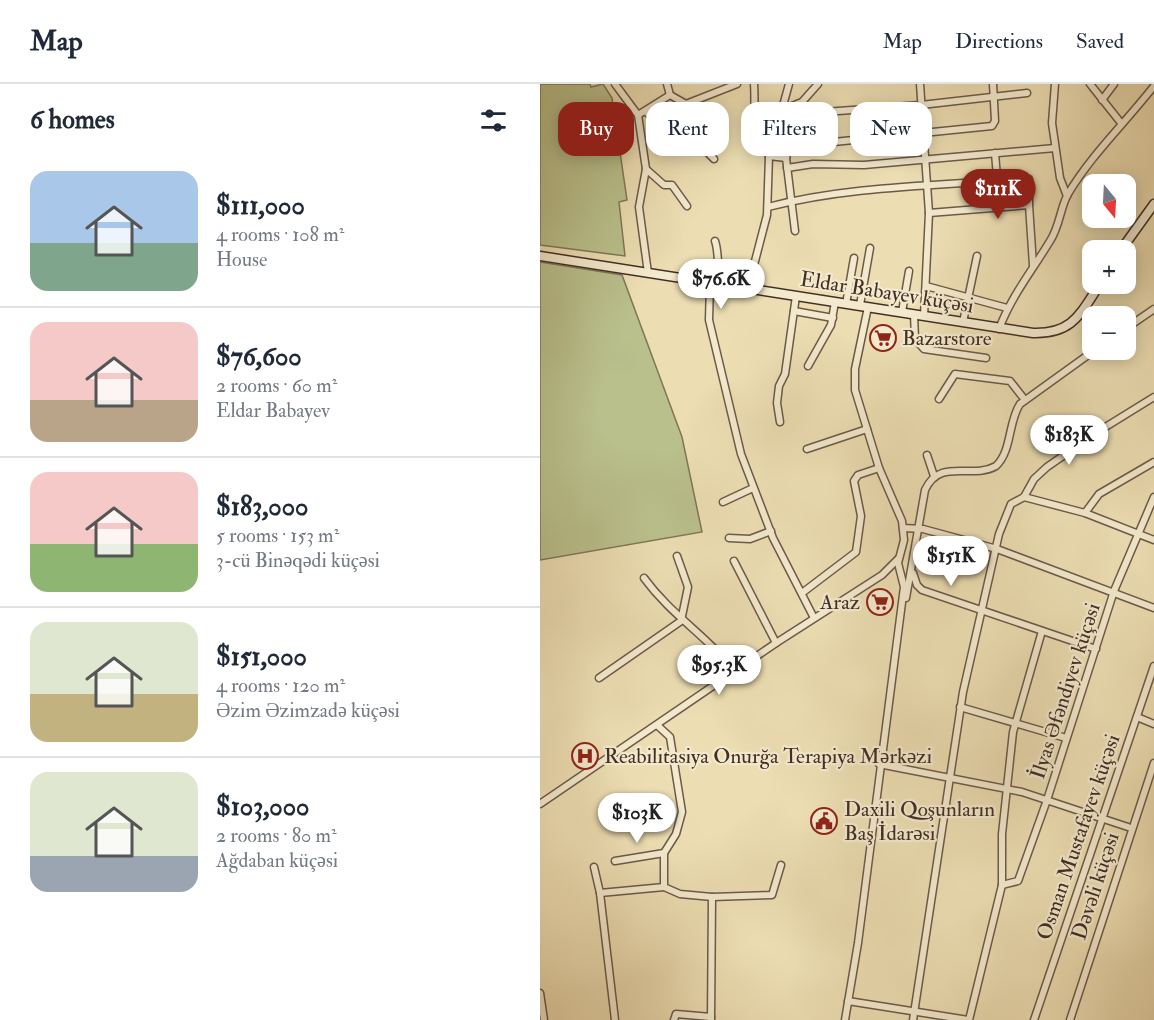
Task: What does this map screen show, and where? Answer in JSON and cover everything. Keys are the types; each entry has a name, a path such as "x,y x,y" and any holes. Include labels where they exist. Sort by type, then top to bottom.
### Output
{"street":[{"path":"615,84 638,115 646,169 639,207 648,273"},
{"path":"667,84 670,95 686,104 718,87 736,84"},
{"path":"754,84 755,102"},
{"path":"783,102 789,84"},
{"path":"799,102 819,84"},
{"path":"920,84 921,102"},
{"path":"932,130 992,126 995,121 993,84"},
{"path":"1055,84 1052,123 1060,178 1067,196"},
{"path":"1089,84 1121,123"},
{"path":"1102,100 1114,84"},
{"path":"999,328 1007,308 1052,239 1062,218 1067,196 1121,123 1154,86"},
{"path":"932,104 1027,93"},
{"path":"660,102 670,95"},
{"path":"638,115 646,111"},
{"path":"795,231 786,158 790,147 850,139"},
{"path":"787,168 813,164 864,165 1055,148"},
{"path":"768,207 790,201 927,185 994,181 997,177 994,153"},
{"path":"711,156 714,159"},
{"path":"748,288 768,207 769,156 786,158"},
{"path":"924,316 929,213 926,156"},
{"path":"646,169 664,185 672,185 687,206"},
{"path":"1029,179 1033,266"},
{"path":"1128,240 1154,204"},
{"path":"929,213 1029,205"},
{"path":"715,241 718,251 709,315 739,444 753,488 771,531 814,618"},
{"path":"870,248 854,381 879,468 902,525 903,544 899,559 903,610"},
{"name":"Eldar Babayev küçəsi","path":"540,256 1033,333 1058,331 1070,325 1082,310"},
{"path":"963,322 977,256"},
{"path":"846,304 854,258"},
{"path":"902,312 909,272"},
{"path":"926,286 1007,308"},
{"path":"780,422 778,394 786,374 796,296"},
{"path":"808,366 831,325 835,302"},
{"path":"1136,321 1154,309"},
{"path":"794,310 833,318"},
{"path":"914,314 915,339 924,349 986,358"},
{"path":"845,1020 858,943 879,764 903,610 914,566 925,490 934,476 947,471 983,470 996,466 1003,455 1017,410 1024,400 1082,359"},
{"path":"939,399 956,374 1010,381 1024,400"},
{"path":"913,1020 960,707 1008,509 1024,497 1034,480 1047,467 1154,397"},
{"path":"807,449 867,429"},
{"path":"927,455 934,476"},
{"path":"1085,513 1099,494 1154,462"},
{"path":"802,593 856,552 861,516 854,481 858,475 879,468"},
{"path":"723,502 753,488"},
{"path":"1024,497 1085,513 1154,540"},
{"name":"İlyas Əfəndiyev küçəsi","path":"1002,885 1017,881 1047,800 1114,591 1140,535 1154,497"},
{"path":"902,525 997,549 1114,591 1154,608"},
{"path":"729,538 750,539 771,531"},
{"path":"599,678 681,621 688,587 677,556"},
{"path":"540,804 776,643 887,571 899,559"},
{"path":"734,561 776,643"},
{"path":"887,571 909,572 914,566"},
{"path":"914,566 914,578 919,588 982,612 1095,649"},
{"path":"644,578 681,621 712,643 735,671"},
{"path":"848,1001 968,1020 1002,885 1004,853 1002,839 1015,724 1042,631"},
{"name":"Osman Mustafayev küçəsi","path":"1034,1020 1154,666"},
{"path":"960,707 1066,738"},
{"path":"1137,717 1154,724"},
{"path":"657,725 670,737 682,812 676,834 664,853 664,887"},
{"name":"Dəvəli küçəsi","path":"1070,1020 1154,763"},
{"path":"879,764 1008,788 1131,828"},
{"path":"615,861 664,853"},
{"path":"600,893 664,887 680,894 712,897 772,895 780,865"},
{"path":"594,867 600,893 615,1020"},
{"path":"674,1020 675,1014 711,1018 712,897"},
{"path":"540,993 544,1020"}],"green space":[{"path":"540,84 590,84 591,87 603,84 613,102 558,102 558,156 621,156 627,200 619,202 625,256 540,245"},
{"path":"540,262 622,275 682,437 702,532 540,560"}],"place":[{"name":"Bazarstore","path":"883,338"},
{"name":"Araz","path":"880,602"},
{"name":"Reabilitasiya Onurğa Terapiya Mərkəzi","path":"585,756"},
{"name":"Daxili Qoşunların Baş İdarəsi","path":"824,821"}]}
